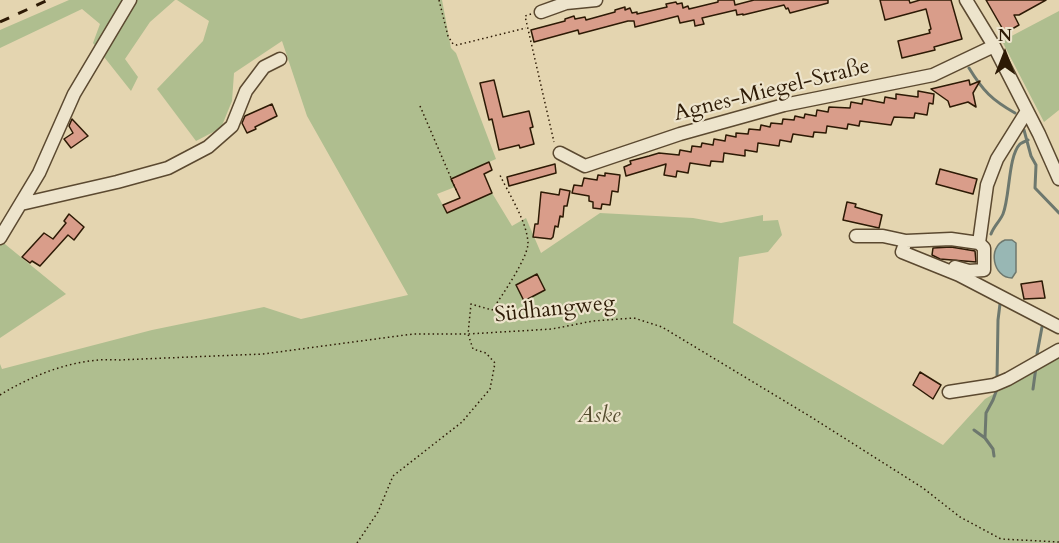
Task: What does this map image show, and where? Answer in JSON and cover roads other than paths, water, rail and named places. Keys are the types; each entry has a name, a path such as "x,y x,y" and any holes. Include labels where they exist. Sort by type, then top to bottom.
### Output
{"street":[{"path":"0,238 39,173 74,94 130,0"},
{"path":"541,12 566,3 597,0"},
{"path":"966,0 994,46 1059,179"},
{"name":"Agnes-Miegel-Straße","path":"558,150 585,166 680,134 784,105 933,75 994,46"},
{"path":"21,204 168,168 208,147 232,126 246,91 264,67 280,59"},
{"path":"979,243 987,185 997,159 1027,111"},
{"path":"856,236 883,236 906,241 951,239 979,243 984,248 984,270 969,271 948,264 937,266"},
{"path":"906,241 902,252 959,275 1059,327"},
{"path":"948,392 994,384 1008,379 1059,350"}],"water":[{"path":"1005,240 1012,240 1016,243 1016,272 1012,278 1000,273 995,262 996,249"}],"waterway":[{"path":"969,68 989,94 1015,113"},
{"path":"1024,130 1031,156 1036,165 1035,188 1059,213"},
{"path":"991,234 1002,217 1005,207 1016,150 1020,144 1028,140"},
{"path":"997,379 1000,304"},
{"path":"1037,354 1042,327"},
{"path":"1033,389 1036,367"},
{"path":"994,456 993,449 985,438 986,413 997,389"},
{"path":"974,430 985,438"}],"railway":[{"path":"0,22 48,0"}],"park label":[{"name":"Aske","path":"599,417"}]}
